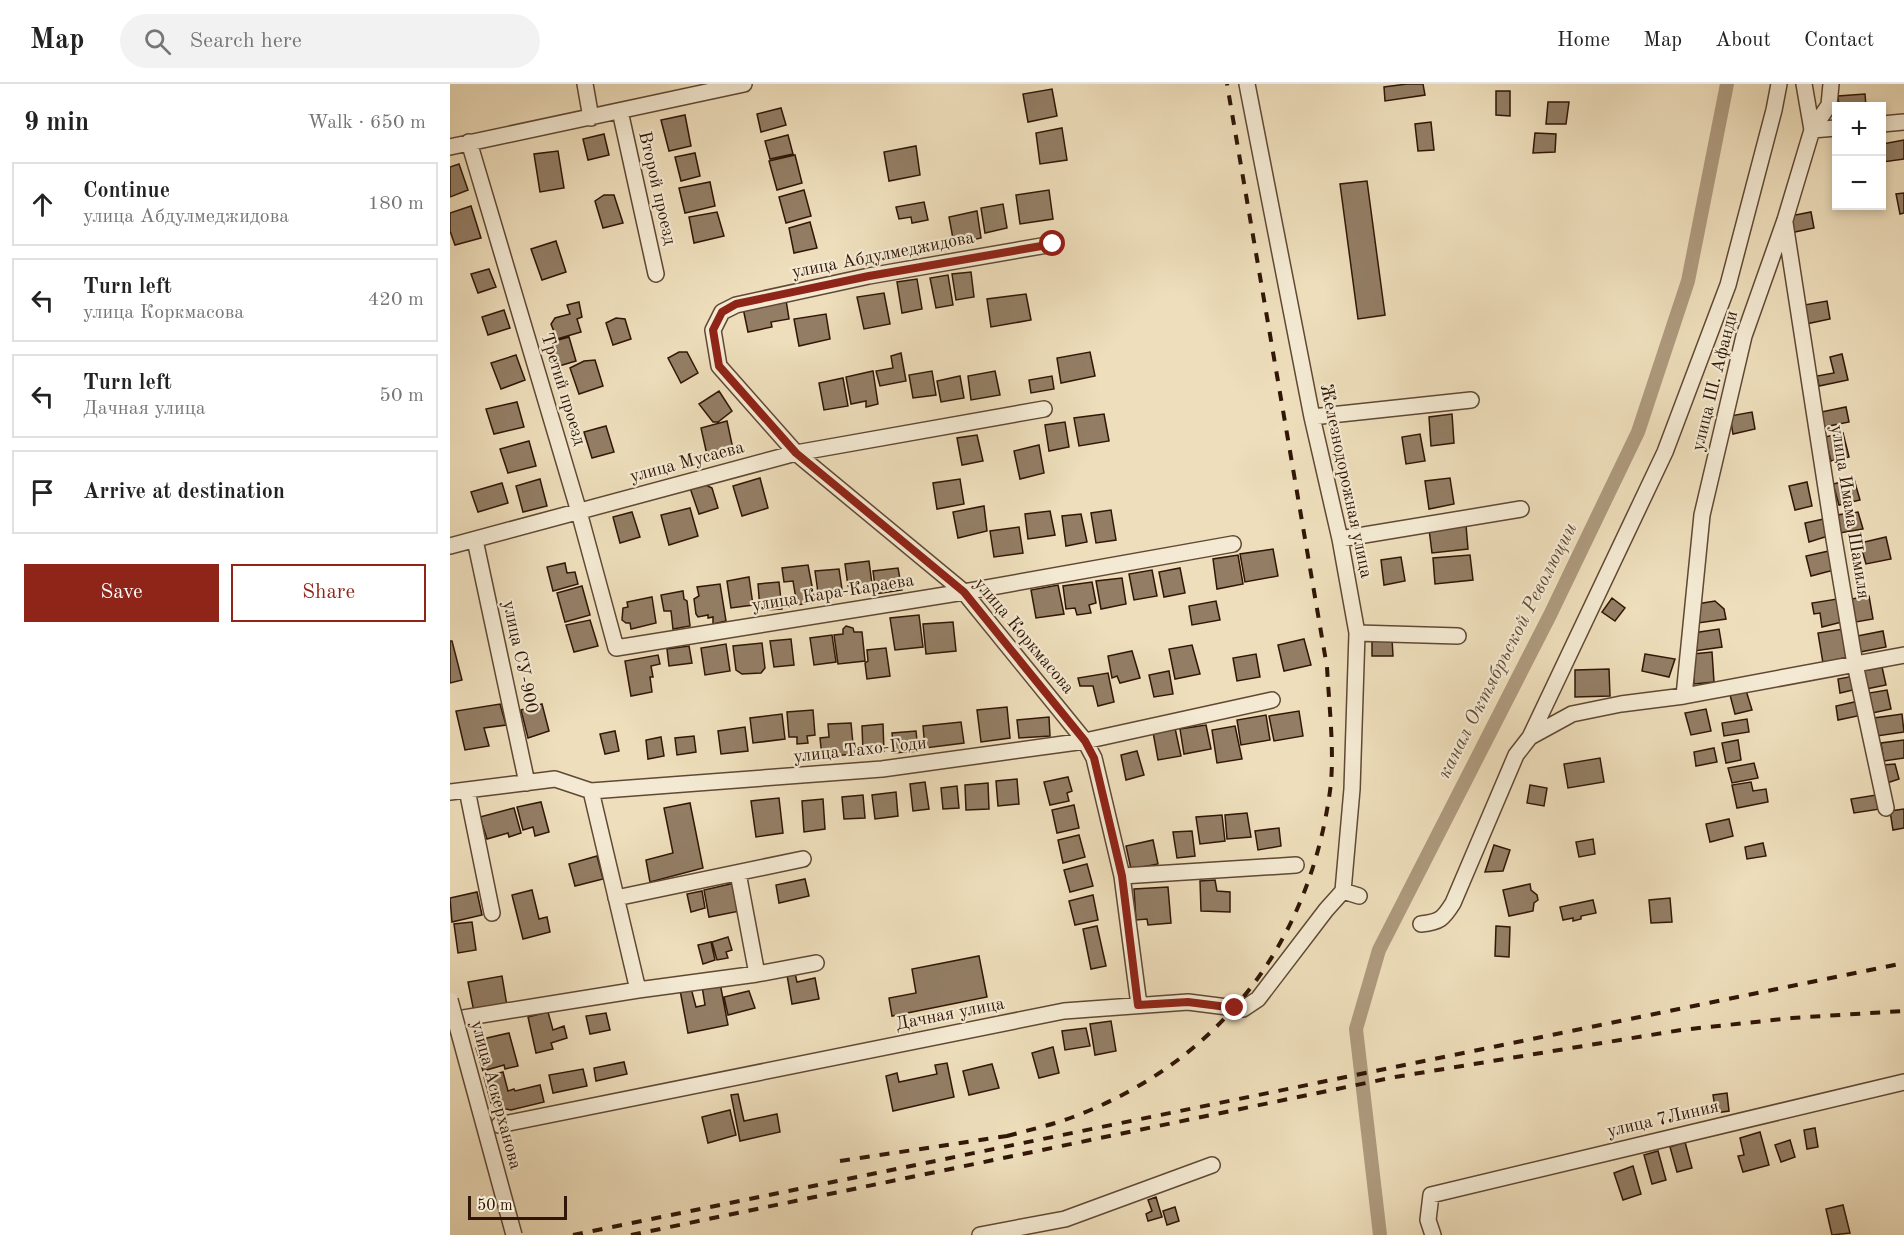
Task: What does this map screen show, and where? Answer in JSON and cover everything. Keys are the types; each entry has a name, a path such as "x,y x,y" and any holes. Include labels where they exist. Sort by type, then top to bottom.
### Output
{"street":[{"path":"585,84 591,118"},
{"path":"450,147 744,84"},
{"name":"Железнодорожная улица","path":"1247,84 1312,417 1340,539 1356,633 1352,789 1343,891"},
{"path":"1421,924 1436,922 1445,917 1449,910 1508,770 1530,737 1665,452 1728,285 1779,84"},
{"name":"улица Ш. Афанди","path":"1684,696 1702,515 1744,336 1785,220 1812,130 1804,84"},
{"path":"1812,130 1829,105 1831,84"},
{"name":"Второй проезд","path":"620,111 656,273"},
{"path":"1886,124 1904,122"},
{"path":"1812,130 1832,128"},
{"name":"Третий проезд","path":"469,142 579,512 616,648"},
{"name":"улица Имама Шамиля","path":"1785,220 1855,664 1886,808"},
{"name":"улица Абдулмеджидова","path":"722,312 736,304 869,276 1053,244"},
{"name":"улица Коркмасова","path":"722,312 713,330 719,366 796,453 964,592 1085,741 1094,758 1122,876 1138,1005"},
{"path":"1312,417 1471,400"},
{"name":"улица Мусаева","path":"450,546 796,453 1044,410"},
{"path":"1340,539 1521,509"},
{"name":"улица СУ-900","path":"475,540 527,783"},
{"name":"улица Кара-Караева","path":"616,648 964,592 1233,544"},
{"path":"1356,633 1458,636"},
{"path":"1530,737 1572,714 1621,704 1684,696 1904,655"},
{"name":"улица Тахо-Годи","path":"450,792 555,779 591,791 882,770 1085,741 1272,700"},
{"path":"467,790 492,913"},
{"path":"591,791 638,990"},
{"path":"616,898 802,859"},
{"path":"1122,876 1296,865"},
{"path":"738,873 757,974"},
{"path":"1343,891 1359,896"},
{"name":"Дачная улица","path":"499,1125 1064,1011 1188,1002 1243,1010 1258,999 1343,891"},
{"path":"450,1020 816,963"},
{"name":"улица Аскерханова","path":"450,1000 514,1235"},
{"name":"улица 7Линия","path":"1433,1235 1428,1220 1431,1195 1904,1082"},
{"path":"980,1235 1065,1219 1212,1165"}],"building":[{"path":"1423,84 1425,95 1385,101 1384,87"},
{"path":"1052,89 1057,116 1028,122 1023,94"},
{"path":"1496,91 1510,91 1510,116 1496,115"},
{"path":"1865,94 1866,102 1839,102 1838,96"},
{"path":"1548,102 1569,102 1566,124 1546,124"},
{"path":"781,108 786,125 761,132 757,114"},
{"path":"685,115 691,146 669,151 661,120"},
{"path":"1431,122 1434,150 1418,151 1415,124"},
{"path":"1062,128 1067,160 1040,164 1036,133"},
{"path":"1535,133 1556,134 1555,152 1533,153"},
{"path":"604,134 609,155 588,160 583,139"},
{"path":"788,135 793,154 770,159 765,141"},
{"path":"1904,140 1904,159 1886,162 1886,143"},
{"path":"916,146 920,175 889,181 884,152"},
{"path":"558,151 564,188 540,192 534,154"},
{"path":"695,153 700,176 681,181 675,157"},
{"path":"795,155 802,183 777,190 769,161"},
{"path":"459,164 468,190 450,197 450,167"},
{"path":"1367,181 1385,315 1358,319 1340,184"},
{"path":"710,182 715,206 685,213 679,188"},
{"path":"804,190 811,216 786,223 779,197"},
{"path":"1049,190 1053,219 1020,224 1016,195"},
{"path":"1904,193 1904,213 1900,214 1896,194"},
{"path":"604,195 614,195 623,223 603,228 595,201"},
{"path":"924,202 928,220 912,223 911,217 899,219 896,207"},
{"path":"1003,204 1007,228 985,233 981,208"},
{"path":"471,206 481,238 455,245 450,231 450,213"},
{"path":"977,211 981,238 954,244 949,217"},
{"path":"717,212 724,236 694,243 689,217"},
{"path":"1811,212 1814,228 1790,233 1790,216"},
{"path":"810,222 817,248 794,253 789,228"},
{"path":"556,241 566,272 542,280 531,249"},
{"path":"489,269 496,287 478,293 471,274"},
{"path":"971,272 974,297 956,300 952,274"},
{"path":"948,275 953,305 936,308 930,278"},
{"path":"917,279 922,309 902,313 897,282"},
{"path":"884,293 890,324 864,329 857,297"},
{"path":"1026,294 1031,320 991,327 987,299"},
{"path":"786,300 789,319 771,322 772,327 748,332 743,308"},
{"path":"1827,301 1830,319 1806,324 1804,305"},
{"path":"579,302 582,317 577,319 581,332 557,339 551,324 555,318 570,314 567,305"},
{"path":"504,310 510,328 488,335 482,317"},
{"path":"826,314 830,339 799,346 794,319"},
{"path":"616,318 625,319 631,339 613,345 606,323"},
{"path":"569,337 576,361 559,366 551,342"},
{"path":"679,352 687,352 698,373 681,383 668,358"},
{"path":"1090,352 1095,376 1061,383 1057,358"},
{"path":"901,353 906,381 880,386 876,371 893,368 891,356"},
{"path":"1842,354 1848,380 1819,386 1817,376 1834,373 1830,357"},
{"path":"516,355 525,380 501,389 491,363"},
{"path":"595,360 603,386 579,394 570,368 584,361"},
{"path":"873,371 878,404 866,407 866,401 851,404 846,377"},
{"path":"932,371 936,395 913,398 909,375"},
{"path":"995,371 1000,395 971,400 968,376"},
{"path":"960,376 964,398 941,402 937,381"},
{"path":"1052,376 1054,389 1031,393 1029,380"},
{"path":"843,378 848,406 824,410 819,383"},
{"path":"719,391 732,411 718,422 713,422 699,404"},
{"path":"517,402 524,427 494,434 486,409"},
{"path":"1846,407 1849,422 1824,427 1821,412"},
{"path":"1752,412 1755,429 1733,434 1730,416"},
{"path":"1104,414 1109,441 1079,446 1074,418"},
{"path":"1452,414 1454,443 1431,446 1429,417"},
{"path":"727,421 733,449 707,455 701,428"},
{"path":"1065,422 1069,447 1049,451 1045,425"},
{"path":"606,426 614,452 592,458 584,432"},
{"path":"1843,433 1849,457 1831,461 1825,437"},
{"path":"1420,434 1425,461 1406,464 1402,437"},
{"path":"977,435 983,461 962,465 957,438"},
{"path":"529,441 536,466 508,473 500,449"},
{"path":"1039,445 1044,473 1020,479 1014,451"},
{"path":"760,478 768,508 742,516 733,486"},
{"path":"1450,478 1454,504 1429,509 1425,481"},
{"path":"540,479 547,506 523,512 516,486"},
{"path":"960,479 964,504 937,509 933,483"},
{"path":"1854,479 1860,500 1839,505 1833,484"},
{"path":"1807,482 1812,506 1795,510 1789,486"},
{"path":"502,483 508,503 478,512 471,492"},
{"path":"704,484 712,488 718,508 699,514 690,488"},
{"path":"984,506 987,531 958,538 953,512"},
{"path":"690,508 698,536 669,545 661,515"},
{"path":"1111,510 1116,540 1096,543 1091,513"},
{"path":"1050,511 1055,535 1028,539 1025,514"},
{"path":"632,512 640,537 620,543 613,517"},
{"path":"1858,512 1863,529 1840,533 1837,515"},
{"path":"1081,514 1087,542 1066,546 1062,516"},
{"path":"1824,519 1828,536 1809,542 1805,523"},
{"path":"1466,525 1468,549 1432,553 1429,529"},
{"path":"1019,527 1023,553 994,557 990,531"},
{"path":"1886,537 1891,559 1866,564 1860,543"},
{"path":"1273,549 1278,576 1245,582 1240,554"},
{"path":"1829,551 1834,570 1811,576 1806,556"},
{"path":"1238,555 1243,584 1217,589 1213,559"},
{"path":"1470,555 1473,580 1435,584 1433,558"},
{"path":"1401,557 1405,581 1384,585 1381,560"},
{"path":"869,561 872,584 848,586 845,564"},
{"path":"565,563 567,573 575,572 578,584 553,591 547,567"},
{"path":"808,565 815,602 797,605 793,581 784,582 782,568"},
{"path":"898,568 902,590 876,594 873,571"},
{"path":"1180,568 1185,593 1164,597 1159,572"},
{"path":"839,569 843,596 819,600 815,571"},
{"path":"1152,570 1157,596 1134,600 1129,574"},
{"path":"749,577 753,605 731,608 727,581"},
{"path":"1122,578 1126,604 1101,609 1096,581"},
{"path":"779,582 782,609 760,610 758,584"},
{"path":"1092,582 1096,603 1089,605 1091,613 1077,615 1075,608 1066,609 1063,586"},
{"path":"720,584 726,621 713,624 713,617 708,618 708,615 698,617 694,599 699,596 697,587"},
{"path":"1058,585 1064,614 1036,618 1031,590"},
{"path":"582,586 590,615 565,622 557,593"},
{"path":"683,591 684,599 687,601 690,626 673,629 671,611 664,611 661,595"},
{"path":"1869,596 1873,619 1856,622 1851,599"},
{"path":"652,597 656,623 631,629 630,623 622,620 623,608 628,607 627,602"},
{"path":"1612,598 1625,608 1615,621 1602,612"},
{"path":"1837,599 1842,622 1822,627 1820,613 1814,614 1812,603"},
{"path":"1216,601 1220,620 1192,625 1189,606"},
{"path":"1715,601 1724,609 1726,619 1698,623 1697,604"},
{"path":"919,615 923,647 895,650 890,618"},
{"path":"590,620 598,646 574,652 566,625"},
{"path":"953,622 956,651 926,654 923,624"},
{"path":"846,626 853,628 854,632 862,632 865,661 838,664 834,635 843,634"},
{"path":"1719,629 1722,647 1694,651 1693,633"},
{"path":"1843,629 1848,657 1823,663 1818,633"},
{"path":"1883,631 1886,647 1860,652 1857,636"},
{"path":"832,635 836,662 814,665 810,638"},
{"path":"791,639 794,665 774,667 770,641"},
{"path":"1304,639 1311,665 1284,671 1278,645"},
{"path":"1372,639 1392,639 1393,656 1372,656"},
{"path":"450,641 452,641 462,680 450,683"},
{"path":"762,643 765,668 761,673 742,674 736,670 733,646"},
{"path":"726,644 730,671 705,675 701,648"},
{"path":"1192,645 1200,674 1175,679 1169,649"},
{"path":"689,646 692,663 669,666 667,649"},
{"path":"886,648 890,676 867,679 865,663 868,661 867,650"},
{"path":"1132,651 1140,678 1120,683 1117,676 1112,678 1108,656"},
{"path":"1712,652 1714,682 1694,684 1693,654"},
{"path":"1256,654 1260,677 1237,681 1233,658"},
{"path":"1645,654 1675,659 1669,677 1642,671"},
{"path":"658,655 660,664 651,666 652,692 631,696 625,661"},
{"path":"1882,667 1886,685 1866,689 1863,671"},
{"path":"1609,669 1610,696 1575,697 1575,670"},
{"path":"1169,671 1173,694 1154,697 1149,675"},
{"path":"1108,673 1114,702 1098,706 1093,686 1080,686 1078,678"},
{"path":"1854,676 1857,689 1840,693 1838,679"},
{"path":"1745,687 1752,710 1735,714 1729,691"},
{"path":"1887,690 1891,709 1872,713 1869,693"},
{"path":"1859,701 1862,715 1838,720 1836,706"},
{"path":"500,704 506,725 484,728 489,746 465,750 456,711"},
{"path":"542,704 549,731 528,738 521,710"},
{"path":"1007,707 1010,738 981,742 977,710"},
{"path":"1706,709 1711,731 1691,735 1685,713"},
{"path":"813,710 815,735 807,736 808,743 797,744 797,737 789,737 787,712"},
{"path":"1299,711 1303,736 1274,741 1269,716"},
{"path":"782,714 785,739 753,743 750,718"},
{"path":"1902,714 1904,732 1877,736 1874,718"},
{"path":"1266,715 1270,740 1241,745 1237,720"},
{"path":"1049,717 1050,736 1019,738 1017,720"},
{"path":"1747,719 1749,732 1724,736 1722,723"},
{"path":"961,722 964,743 925,748 923,726"},
{"path":"851,723 854,754 822,757 820,738 829,737 828,724"},
{"path":"883,724 884,751 863,752 862,726"},
{"path":"1206,725 1211,749 1184,754 1180,729"},
{"path":"1235,726 1242,759 1217,763 1212,730"},
{"path":"745,727 748,751 721,754 718,731"},
{"path":"1175,728 1181,756 1158,760 1153,732"},
{"path":"615,731 619,751 605,754 600,734"},
{"path":"916,731 918,751 894,753 892,733"},
{"path":"694,736 696,752 677,755 675,738"},
{"path":"661,737 664,756 648,759 646,740"},
{"path":"1738,740 1741,760 1726,763 1722,743"},
{"path":"1904,740 1904,758 1884,761 1881,743"},
{"path":"1714,748 1717,762 1696,766 1694,752"},
{"path":"1137,751 1144,775 1126,780 1121,755"},
{"path":"1600,758 1604,782 1568,788 1564,764"},
{"path":"1754,763 1758,778 1732,783 1728,768"},
{"path":"1895,764 1899,779 1887,783 1883,765"},
{"path":"1068,777 1072,791 1067,793 1069,801 1050,805 1044,782"},
{"path":"1017,779 1019,804 998,806 996,781"},
{"path":"925,782 929,809 913,811 910,784"},
{"path":"1751,782 1753,791 1766,789 1768,802 1737,808 1732,785"},
{"path":"988,783 989,809 966,810 965,785"},
{"path":"1530,785 1547,788 1544,806 1527,803"},
{"path":"957,786 959,808 943,809 941,788"},
{"path":"896,792 898,816 875,819 872,795"},
{"path":"863,795 865,818 844,819 842,797"},
{"path":"1876,795 1880,809 1854,813 1851,799"},
{"path":"779,798 783,833 756,837 751,801"},
{"path":"823,799 825,829 804,832 802,801"},
{"path":"541,802 549,832 535,836 533,827 523,830 517,807"},
{"path":"690,803 703,868 650,882 646,860 673,853 664,808"},
{"path":"1074,805 1079,828 1057,833 1052,810"},
{"path":"514,808 521,833 509,837 508,833 487,839 480,817"},
{"path":"1904,809 1904,828 1893,830 1890,811"},
{"path":"1247,813 1251,837 1227,839 1225,815"},
{"path":"1222,815 1225,841 1200,844 1196,817"},
{"path":"1729,819 1733,836 1710,842 1706,824"},
{"path":"1279,828 1281,846 1258,850 1255,831"},
{"path":"1192,831 1195,856 1177,858 1173,832"},
{"path":"1079,835 1085,857 1063,863 1058,840"},
{"path":"1593,839 1595,854 1579,857 1576,842"},
{"path":"1153,840 1158,864 1131,869 1126,846"},
{"path":"1763,843 1766,856 1747,859 1745,847"},
{"path":"1494,845 1510,850 1503,871 1485,872"},
{"path":"597,856 603,879 575,886 569,864"},
{"path":"1087,864 1093,886 1070,892 1064,870"},
{"path":"805,879 809,896 779,903 776,885"},
{"path":"1215,880 1217,891 1230,892 1230,912 1201,911 1200,881"},
{"path":"735,883 740,911 709,917 704,890"},
{"path":"1530,884 1538,900 1534,903 1533,911 1509,916 1503,890"},
{"path":"1168,887 1171,923 1148,925 1147,919 1136,920 1134,889"},
{"path":"532,890 539,919 547,917 550,932 523,939 512,895"},
{"path":"702,891 705,908 691,912 687,894"},
{"path":"477,892 482,915 452,922 450,898"},
{"path":"1093,895 1098,920 1075,925 1069,901"},
{"path":"1670,898 1672,922 1651,923 1649,900"},
{"path":"1593,900 1596,913 1581,916 1581,919 1573,921 1573,918 1563,920 1560,907"},
{"path":"472,922 476,950 458,953 454,924"},
{"path":"1097,926 1106,966 1091,969 1083,929"},
{"path":"1496,926 1510,927 1509,957 1495,956"},
{"path":"728,937 732,950 726,952 728,958 717,960 712,942"},
{"path":"711,942 715,960 703,964 698,945"},
{"path":"979,956 987,997 892,1016 889,998 916,993 912,969"},
{"path":"795,973 797,982 815,978 819,999 792,1004 787,975"},
{"path":"502,976 507,1006 474,1012 468,982"},
{"path":"720,983 728,1025 688,1033 680,990 691,988 696,1007 705,1005 702,986"},
{"path":"749,991 755,1008 728,1015 724,997"},
{"path":"548,1012 553,1030 564,1026 567,1038 551,1043 553,1049 536,1053 528,1017"},
{"path":"606,1013 610,1030 590,1034 586,1016"},
{"path":"1111,1021 1116,1051 1095,1055 1090,1024"},
{"path":"1086,1028 1090,1046 1065,1050 1062,1031"},
{"path":"509,1033 518,1066 505,1069 504,1065 483,1071 476,1048 482,1046 487,1038"},
{"path":"1053,1047 1059,1073 1039,1078 1032,1053"},
{"path":"624,1062 627,1074 596,1081 594,1068"},
{"path":"947,1063 954,1097 893,1111 886,1076 897,1073 899,1082 937,1074 935,1065"},
{"path":"992,1064 999,1088 969,1095 963,1071"},
{"path":"583,1069 587,1086 553,1093 549,1075"},
{"path":"503,1072 508,1091 540,1085 544,1102 511,1110 491,1103 484,1077"},
{"path":"1727,1093 1729,1111 1716,1113 1713,1095"},
{"path":"738,1094 744,1121 777,1114 780,1132 740,1141 731,1095"},
{"path":"730,1110 736,1135 708,1143 702,1117"},
{"path":"1815,1128 1818,1147 1807,1149 1804,1130"},
{"path":"1760,1132 1769,1165 1743,1172 1738,1156 1744,1155 1740,1138"},
{"path":"1790,1140 1795,1157 1781,1162 1775,1145"},
{"path":"1685,1142 1692,1168 1677,1172 1670,1147"},
{"path":"1658,1151 1666,1180 1652,1184 1644,1155"},
{"path":"1633,1166 1641,1194 1623,1200 1614,1173"},
{"path":"1156,1197 1162,1217 1148,1221 1146,1214 1152,1211 1148,1200"},
{"path":"1843,1205 1850,1233 1832,1235 1826,1209"},
{"path":"1175,1207 1179,1221 1167,1225 1163,1211"}],"waterway":[{"name":"канал Октябрьской Революции","path":"1380,1235 1356,1029 1379,950 1550,615 1638,432 1688,281 1727,84"}],"railway":[{"path":"1007,1136 1065,1120 1125,1093 1172,1064 1213,1030 1248,991 1278,947 1302,899 1319,847 1331,777 1332,746 1327,667 1227,84"},
{"path":"573,1235 1904,963"},
{"path":"631,1235 1395,1077 1681,1030 1792,1018 1904,1011"},
{"path":"840,1161 1007,1136 1000,1139"}],"route":[{"path":"1053,244 869,276 736,304 722,312 713,330 719,366 796,453 964,592 1085,741 1094,758 1122,876 1138,1005 1188,1002 1235,1008"}]}
